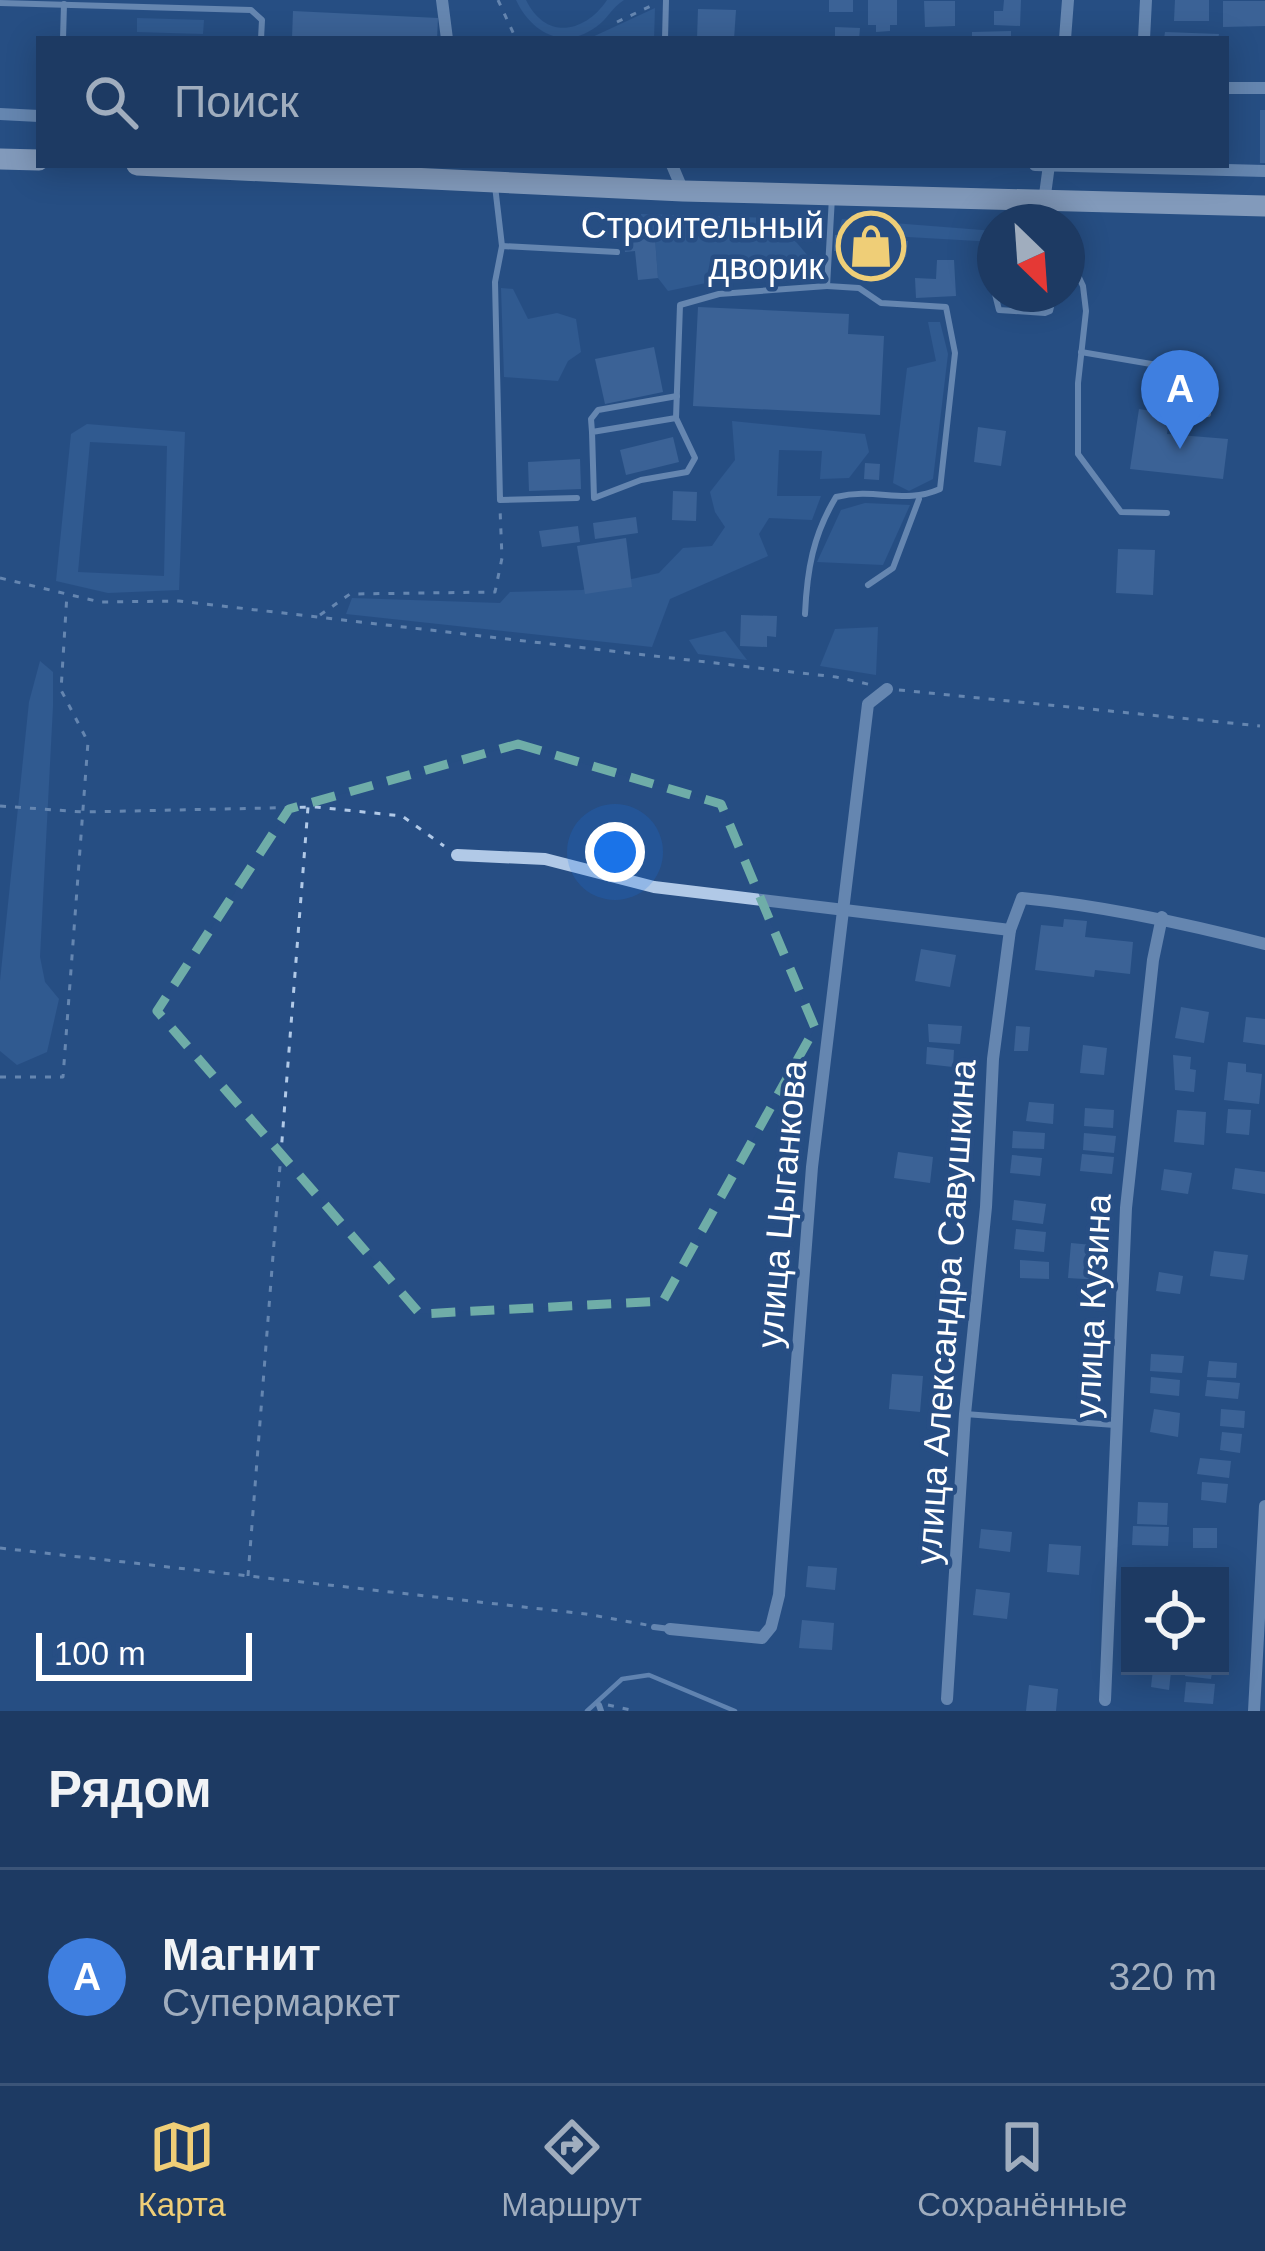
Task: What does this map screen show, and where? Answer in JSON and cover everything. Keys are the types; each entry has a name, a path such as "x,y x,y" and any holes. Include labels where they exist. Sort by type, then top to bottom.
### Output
{"main road":[{"path":"0,159 36,160"},
{"path":"278,168 465,172 494,182 832,194 977,206"},
{"path":"1085,211 1265,206"}],"street":[{"path":"442,0 447,36"},
{"path":"1065,36 1068,0"},
{"path":"1144,36 1146,0"},
{"path":"1229,88 1265,88"},
{"path":"0,114 36,116"},
{"path":"673,168 683,191"},
{"path":"1048,204 1049,168"},
{"path":"1157,168 1265,171"},
{"name":"улица Цыганкова","path":"670,1628 763,1638 771,1627 779,1595 812,1168 842,912 868,704 886,689"},
{"path":"457,855 545,859 654,886 1010,930 1022,898 1162,917 1265,944"},
{"name":"улица Кузина","path":"1105,1700 1126,1208 1153,960 1162,917"},
{"name":"улица Александра Савушкина","path":"947,1700 965,1414 986,1207 993,1059 1010,930"},
{"path":"1254,1711 1265,1506"}],"lane":[{"path":"665,0 665,36"},
{"path":"0,3 251,10 262,20 261,36"},
{"path":"63,36 64,4"},
{"path":"494,182 502,246 495,282 500,500 577,498"},
{"path":"827,286 832,194"},
{"path":"502,246 617,252"},
{"path":"677,396 598,410 591,419 594,498 641,481 687,472 694,458 676,418 677,396 680,305 719,294 827,286 859,288 881,303 946,307 955,353 940,489 920,498 862,490 836,497 807,565 805,614"},
{"path":"1085,303 1078,454 1121,512 1167,512"},
{"path":"1082,352 1198,372 1206,381 1208,414"},
{"path":"592,432 676,418"},
{"path":"868,585 893,568 920,498"},
{"path":"965,1414 1115,1425"},
{"path":"654,1627 670,1628"}],"path":[{"path":"498,0 515,36"},
{"path":"617,22 665,0"},
{"path":"319,616 350,594 495,592 502,558 500,500"},
{"path":"0,578 100,602 178,601 319,616 836,676 886,689 1260,726"},
{"path":"0,1077 63,1077 88,742 61,690 67,594"},
{"path":"0,806 83,812 308,807 402,816 457,855"},
{"path":"248,1576 308,807"},
{"path":"0,1548 586,1614 654,1627"},
{"path":"600,1708 635,1711"}],"highlighted area":[{"path":"518,744 721,804 815,1028 663,1301 420,1314 157,1011 289,809"}],"shaded area":[{"path":"516,0 526,0 544,22 566,28 588,20 607,0 624,0 596,27 576,36 549,34"},
{"path":"655,8 654,36 594,36"},
{"path":"137,18 204,20 203,34 137,32"},
{"path":"641,214 776,218 808,256 805,277 782,282 725,279 668,291 658,278 655,238 642,227"},
{"path":"842,219 977,230 977,241 838,233"},
{"path":"501,288 513,289 528,319 557,313 576,319 581,352 568,361 558,381 504,377"},
{"path":"928,322 940,322 948,354 933,479 909,491 893,483 907,368 936,361"},
{"path":"732,421 865,434 869,452 849,478 820,479 822,451 779,450 777,496 821,496 812,520 769,518 759,534 768,556 670,599 652,647 346,614 352,598 500,603 510,592 582,590 659,573 683,548 712,546 725,527 710,492 735,460"},
{"path":"87,424 185,432 179,590 108,593 56,581 71,434","holes":["90,442 167,446 164,576 78,572"]},
{"path":"865,503 910,505 883,565 817,562 841,510"},
{"path":"878,627 876,675 820,666 835,629"},
{"path":"725,631 747,660 698,654 689,640"},
{"path":"40,661 53,672 53,706 40,957 45,982 59,999 47,1052 17,1065 0,1051 0,981 29,702"}],"building":[{"path":"829,0 853,0 853,12 829,12"},
{"path":"868,0 897,0 897,25 876,32 876,25 868,25"},
{"path":"1004,0 1021,0 1020,26 994,25 994,11 1003,11"},
{"path":"1175,0 1209,0 1209,21 1174,21"},
{"path":"924,1 955,1 955,26 925,27"},
{"path":"1223,1 1265,1 1265,26 1223,27"},
{"path":"698,9 736,10 734,36 697,36"},
{"path":"293,11 438,18 437,36 292,36"},
{"path":"835,27 860,28 859,36 835,36"},
{"path":"1011,31 1011,36 972,36 972,32"},
{"path":"1165,32 1219,34 1219,36 1164,36"},
{"path":"1260,110 1265,110 1265,163 1260,163"},
{"name":"Строительный дворик","path":"835,235 908,241 906,257 834,251"},
{"path":"655,238 658,278 638,280 635,251 625,252 624,241"},
{"path":"937,260 954,260 956,296 916,298 915,278 936,279"},
{"path":"698,307 849,314 848,334 884,336 880,415 693,406"},
{"path":"654,347 663,392 605,404 595,359"},
{"path":"1139,409 1170,414 1167,434 1228,439 1223,479 1130,469"},
{"path":"978,427 1006,431 1001,466 974,462"},
{"path":"673,437 679,462 626,475 620,450"},
{"path":"580,459 581,489 529,491 528,462"},
{"path":"865,463 880,464 879,480 864,479"},
{"path":"673,491 697,492 696,521 672,520"},
{"path":"636,517 638,533 595,539 593,523"},
{"path":"578,526 580,542 542,547 539,531"},
{"path":"626,538 632,587 585,594 577,546"},
{"path":"1118,549 1155,550 1153,595 1116,593"},
{"path":"741,615 777,616 776,637 767,636 767,647 740,646"},
{"path":"1064,919 1087,921 1085,937 1133,942 1130,974 1095,970 1094,977 1035,970 1041,925 1063,927"},
{"path":"921,949 956,955 950,987 915,981"},
{"path":"1181,1007 1209,1012 1204,1043 1175,1038"},
{"path":"1246,1017 1265,1019 1265,1045 1243,1042"},
{"path":"928,1024 962,1026 960,1044 929,1042"},
{"path":"1016,1026 1030,1027 1028,1051 1014,1051"},
{"path":"1083,1045 1107,1048 1104,1075 1080,1073"},
{"path":"927,1047 954,1050 953,1067 926,1064"},
{"path":"1173,1055 1191,1057 1190,1069 1196,1070 1194,1092 1175,1090"},
{"path":"1228,1062 1246,1064 1246,1072 1262,1074 1259,1104 1224,1100"},
{"path":"1029,1102 1054,1104 1053,1124 1026,1121"},
{"path":"1085,1108 1114,1110 1113,1128 1084,1126"},
{"path":"1228,1109 1251,1110 1249,1135 1226,1133"},
{"path":"1177,1110 1206,1112 1204,1145 1174,1142"},
{"path":"1013,1131 1045,1133 1044,1149 1012,1148"},
{"path":"1084,1133 1116,1136 1114,1153 1083,1150"},
{"path":"898,1152 933,1157 930,1183 894,1178"},
{"path":"1082,1154 1114,1157 1112,1174 1080,1171"},
{"path":"1012,1155 1042,1158 1040,1176 1010,1173"},
{"path":"1235,1168 1265,1172 1265,1194 1232,1189"},
{"path":"1164,1169 1192,1173 1188,1194 1161,1190"},
{"path":"1014,1200 1046,1204 1043,1224 1012,1220"},
{"path":"1016,1229 1046,1232 1044,1252 1014,1249"},
{"path":"1071,1243 1103,1246 1101,1280 1068,1278"},
{"path":"1214,1251 1248,1255 1244,1280 1210,1276"},
{"path":"1020,1260 1049,1262 1049,1279 1020,1278"},
{"path":"1159,1272 1183,1276 1180,1294 1156,1291"},
{"path":"1151,1354 1184,1356 1182,1373 1150,1371"},
{"path":"1209,1361 1237,1363 1236,1378 1207,1377"},
{"path":"892,1374 923,1376 920,1412 889,1409"},
{"path":"1151,1377 1180,1380 1179,1396 1150,1393"},
{"path":"1207,1380 1240,1383 1238,1399 1205,1396"},
{"path":"1154,1409 1180,1413 1178,1437 1150,1432"},
{"path":"1221,1409 1245,1411 1244,1428 1220,1426"},
{"path":"1222,1432 1242,1434 1240,1453 1220,1450"},
{"path":"1200,1458 1231,1461 1229,1478 1197,1474"},
{"path":"1202,1482 1228,1484 1226,1503 1201,1500"},
{"path":"1138,1502 1168,1503 1167,1525 1137,1524"},
{"path":"1133,1526 1169,1527 1168,1546 1132,1545"},
{"path":"1193,1528 1217,1528 1217,1548 1193,1548"},
{"path":"981,1529 1012,1532 1010,1552 979,1548"},
{"path":"1049,1544 1081,1546 1079,1575 1047,1572"},
{"path":"808,1566 837,1568 835,1590 806,1587"},
{"path":"976,1589 1010,1593 1007,1619 973,1615"},
{"path":"802,1620 834,1623 832,1650 799,1648"},
{"path":"1152,1675 1171,1675 1169,1690 1151,1687"},
{"path":"1186,1682 1215,1684 1213,1704 1184,1702"},
{"path":"1029,1685 1058,1689 1056,1711 1026,1711"}],"waterway":[{"path":"587,1711 622,1679 649,1675 735,1711"}],"place":[{"name":"Строительный дворик","path":"871,246"},
{"name":"Магнит","path":"1180,449"}]}
